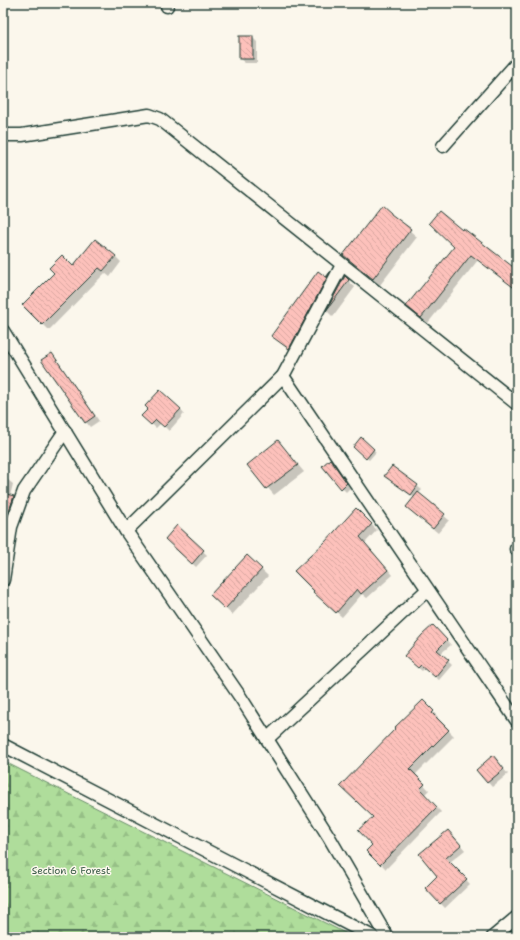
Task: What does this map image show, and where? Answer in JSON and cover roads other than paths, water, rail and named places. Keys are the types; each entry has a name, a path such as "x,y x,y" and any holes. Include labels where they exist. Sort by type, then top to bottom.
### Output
{"street":[{"path":"443,146 517,63"},
{"path":"3,133 7,135 22,136 148,115 160,119 517,404"},
{"path":"126,531 284,376 342,265"},
{"path":"3,331 126,531 241,698 329,837 386,937"},
{"path":"284,376 427,590 517,721"},
{"path":"3,580 12,527 24,491 65,431"},
{"path":"266,739 427,590"},
{"path":"3,745 373,937"},
{"path":"493,937 517,917"}],"park label":[{"name":"Section 6 Forest","path":"71,870"}]}
